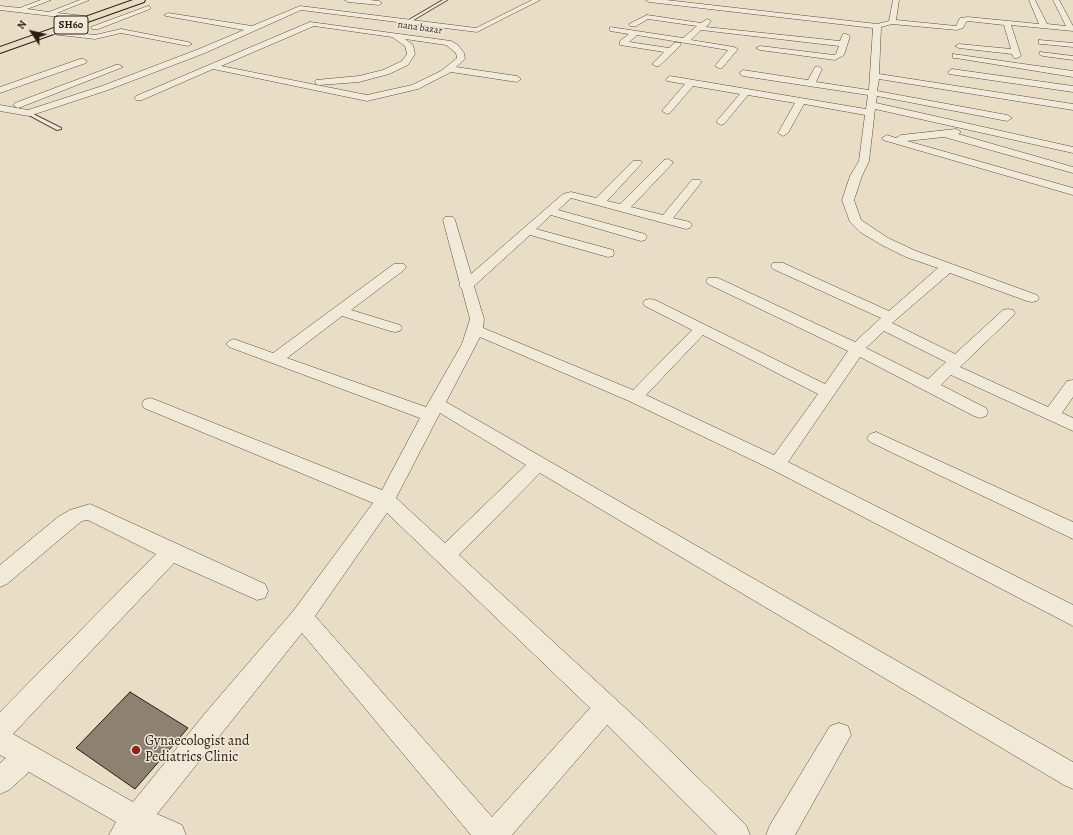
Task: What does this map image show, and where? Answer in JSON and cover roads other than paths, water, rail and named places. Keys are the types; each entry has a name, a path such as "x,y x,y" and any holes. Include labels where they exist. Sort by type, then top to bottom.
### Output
{"main road":[{"name":"SH60","path":"0,49 51,32 133,0"},
{"name":"SH60","path":"0,49 88,18 111,16 141,0"}],"street":[{"path":"2,9 27,0"},
{"path":"18,10 48,0"},
{"path":"31,12 64,0"},
{"path":"48,14 86,0"},
{"path":"348,0 379,3"},
{"path":"0,108 29,113 105,88 254,29 300,8 477,30 537,0"},
{"path":"649,0 716,5 847,27"},
{"path":"892,22 896,0"},
{"path":"1056,0 1072,27"},
{"path":"1030,1 1041,28"},
{"path":"311,9 324,3"},
{"path":"656,64 701,27 716,5"},
{"path":"86,30 111,16 132,14 148,8"},
{"path":"2,9 88,18"},
{"path":"1062,11 1073,12"},
{"path":"971,13 1036,16"},
{"path":"168,15 254,29"},
{"name":"nana bazar","path":"214,68 368,98 415,87 450,69 461,59 460,53 456,47 448,43 276,18"},
{"path":"633,24 647,18 701,27 843,44"},
{"path":"776,23 847,27 877,26 892,22 951,28 957,28 962,24 1041,28 1072,27"},
{"path":"270,43 313,24"},
{"path":"877,26 875,76 864,161 856,176 848,200 856,222 864,230 884,242 1032,298"},
{"path":"959,46 1017,54 1009,40 1008,26"},
{"path":"760,48 835,58 840,55 847,27"},
{"path":"613,29 734,49 719,66"},
{"path":"232,38 252,44 270,43 319,32 354,30"},
{"path":"51,32 95,37 116,31 188,44"},
{"path":"636,33 623,43 670,51"},
{"path":"286,82 334,82 359,79 386,72 405,63 411,54 410,45 395,36"},
{"path":"1042,42 1073,45"},
{"path":"140,98 214,68 252,44"},
{"path":"252,44 248,57 248,71 254,76"},
{"path":"1043,54 1073,58"},
{"path":"956,56 1073,74"},
{"path":"979,75 981,60"},
{"path":"0,90 35,78 52,78 83,61"},
{"path":"18,105 119,67"},
{"path":"33,68 70,85"},
{"path":"763,76 771,68"},
{"path":"450,69 517,79"},
{"path":"811,84 818,69"},
{"path":"952,72 1073,89"},
{"path":"743,73 811,84 872,102 1073,150"},
{"path":"875,76 910,82 967,101 1007,118"},
{"path":"670,79 801,101 872,102 979,118 1018,137"},
{"path":"903,98 910,82"},
{"path":"667,111 691,83"},
{"path":"721,122 746,92"},
{"path":"872,102 903,98 1073,108"},
{"path":"783,133 801,101"},
{"path":"867,138 946,134 957,132 968,126"},
{"path":"946,134 1073,170"},
{"path":"887,138 1073,192"},
{"path":"623,208 668,162"},
{"path":"599,202 637,163"},
{"path":"666,219 696,182"},
{"path":"466,286 567,196 571,195 686,225"},
{"path":"549,211 641,237"},
{"path":"130,827 216,720 302,618 386,500 433,409 470,344 475,330 476,319 449,220"},
{"path":"529,231 608,253"},
{"path":"778,266 886,321 953,364 1050,415 1073,425"},
{"path":"275,359 399,267"},
{"path":"777,464 826,391 863,341 948,267"},
{"path":"713,281 857,349 980,412"},
{"path":"650,303 826,391"},
{"path":"340,311 395,328"},
{"path":"930,386 1008,313"},
{"path":"635,397 702,328"},
{"path":"475,330 635,397 777,464 1073,616"},
{"path":"234,344 275,359 433,409 539,463 1073,776"},
{"path":"1050,415 1073,385"},
{"path":"150,404 386,500 638,737 736,835"},
{"path":"876,438 1073,531"},
{"path":"445,556 539,463"},
{"path":"0,578 65,523 77,515 90,512 171,552 256,591"},
{"path":"0,730 171,552"},
{"path":"302,618 489,835"},
{"path":"494,835 606,708"},
{"path":"780,835 839,735"},
{"path":"0,741 27,756 130,827 172,835"},
{"path":"0,781 27,756"}],"lane":[{"path":"409,22 445,0"},
{"path":"29,113 59,129"}],"place":[{"name":"Gynaecologist and Pediatrics Clinic","path":"136,750"}]}
